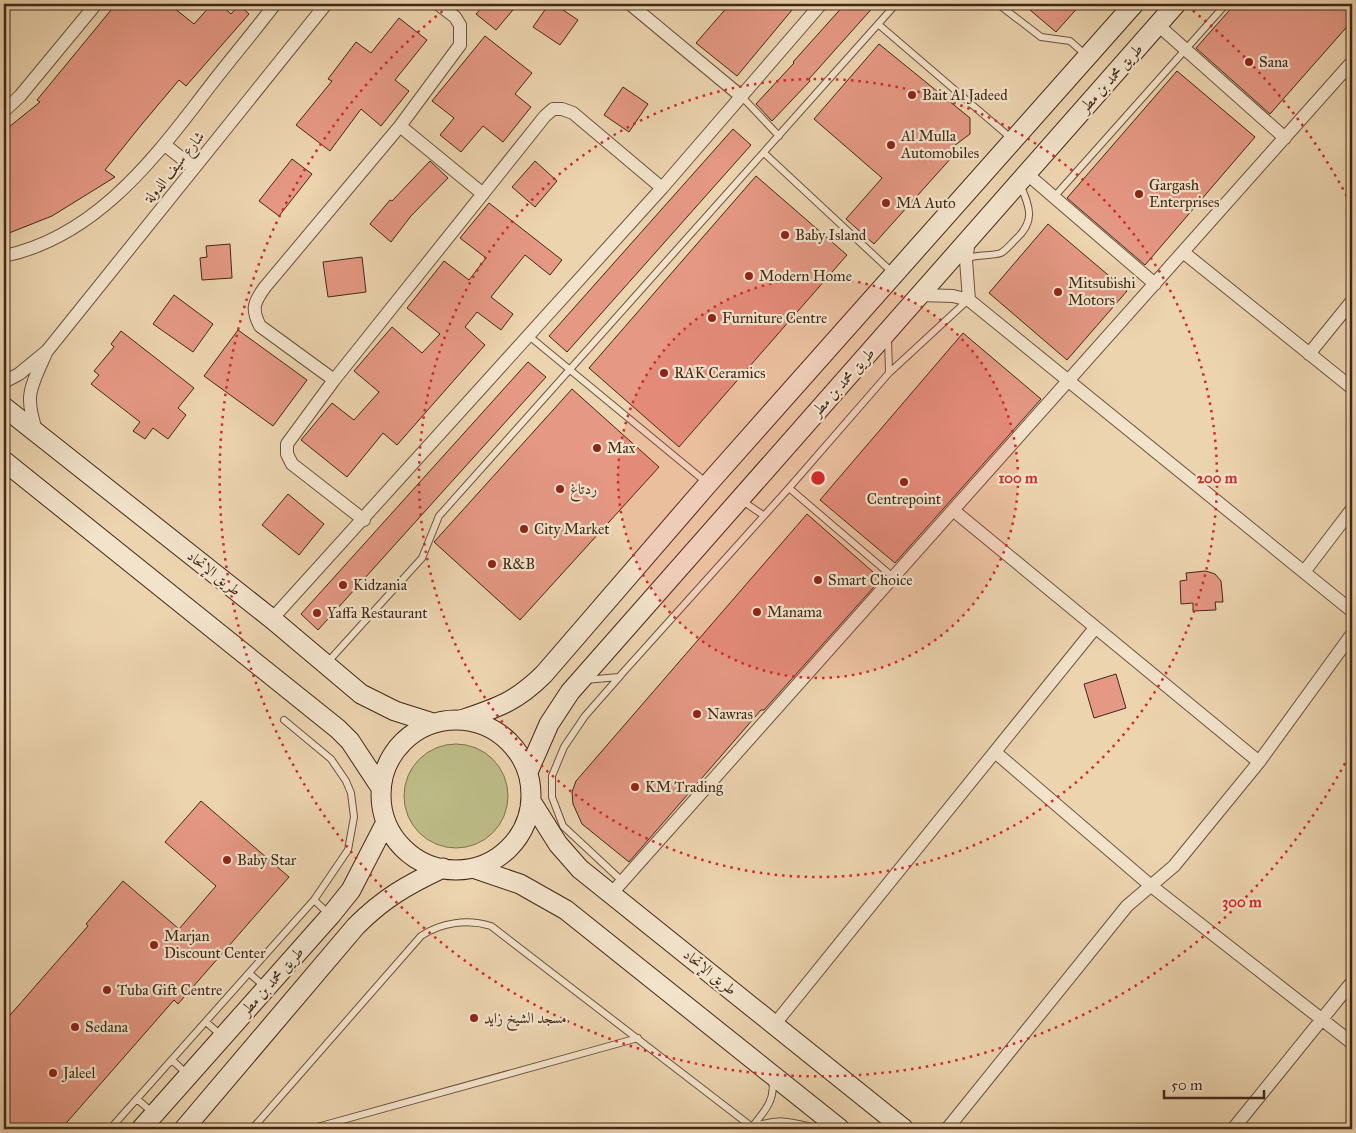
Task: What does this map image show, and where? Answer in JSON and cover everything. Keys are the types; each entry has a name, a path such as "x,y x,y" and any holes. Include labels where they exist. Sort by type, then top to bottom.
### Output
{"street":[{"path":"4,111 20,96 96,4"},
{"path":"4,256 38,246 86,218 115,198 166,145 275,4"},
{"name":"شارع سيف الدولة","path":"4,382 19,374 47,351 326,4"},
{"path":"334,380 260,326 255,316 254,306 265,287 400,126 460,45 460,26 455,17 438,4"},
{"path":"630,4 742,97"},
{"path":"272,619 364,520 662,188 821,4"},
{"path":"461,720 479,723 495,730 510,742 521,756 528,772 531,801 522,831 513,844 488,863 473,868 443,868 414,857 398,841 386,822 381,788 385,771 392,755 403,741 417,730 433,723 461,720 506,704 527,691 894,273 1134,4"},
{"name":"طريق محمد بن مطر","path":"528,772 555,714 579,681 1176,4"},
{"path":"1158,25 1285,138"},
{"path":"617,887 1352,62"},
{"path":"364,520 292,464 287,454 287,444 334,380 553,109 562,109 573,113 662,188"},
{"path":"400,126 483,194"},
{"path":"166,145 194,168"},
{"path":"1022,177 1054,198 1155,284"},
{"path":"969,240 966,260 969,300"},
{"path":"1183,252 1352,388"},
{"path":"920,295 953,296 969,300 1067,382 1352,611"},
{"path":"1309,354 1352,301"},
{"name":"شارع سيف الدولة","path":"38,435 31,413 30,391 47,351"},
{"name":"طريق اﻹتحاد","path":"4,408 272,619 361,694 394,711 433,723"},
{"path":"4,461 338,729 350,741 381,788"},
{"path":"1304,572 1352,509"},
{"path":"953,510 1259,762"},
{"path":"774,1024 1095,628"},
{"path":"946,1129 1127,906 1174,866 1259,762 1352,634"},
{"path":"994,752 1150,885 1352,1043"},
{"name":"طريق اﻹتحاد","path":"531,801 564,851 580,868 617,887 774,1024 904,1129"},
{"name":"طريق محمد بن مطر","path":"140,1129 331,915 351,890 386,822"},
{"name":"طريق محمد بن مطر","path":"185,1129 356,926 376,906 398,890 443,868"},
{"path":"473,868 520,884 566,910 840,1129"},
{"path":"1233,1129 1352,982"}],"lane":[{"path":"325,665 422,558 439,516 896,4"},
{"path":"998,4 1041,37 1070,41 1087,56"},
{"path":"1054,198 1226,4"},
{"path":"878,24 1013,140"},
{"path":"742,97 779,136"},
{"path":"764,153 894,273"},
{"path":"966,260 975,254 1001,253 1026,230 1030,219 1022,177"},
{"path":"617,887 563,826 552,797 552,776 564,747 585,716 889,374 969,300"},
{"path":"888,332 889,374"},
{"path":"529,336 708,484"},
{"path":"789,488 893,577"},
{"path":"740,499 763,515"},
{"path":"579,681 619,677 629,666"},
{"path":"110,1129 314,900 348,850 354,828 354,806 351,793 339,769 331,759 284,720"},
{"path":"314,900 331,915"},
{"path":"252,1129 421,936 432,929 447,924 478,922 491,926 752,1127"},
{"path":"249,973 266,988"},
{"path":"206,1022 223,1036"},
{"path":"310,1129 638,1038"},
{"path":"172,1060 188,1075"},
{"path":"752,1127 770,1102 774,1088 770,1073"},
{"path":"137,1099 153,1114"},
{"path":"745,1129 773,1120 785,1120 820,1129"}],"shaded area":[{"path":"456,744 476,748 485,752 493,759 500,767 504,776 508,796 504,816 500,825 493,833 485,840 476,844 456,848 436,844 427,840 419,833 412,825 408,816 404,796 408,776 412,767 419,759 427,752 436,748"}],"building":[{"path":"116,4 177,4 174,8 194,24 212,4 220,4 231,14 239,5 249,14 186,86 179,80 142,124 105,170 115,177 52,216 4,235 4,131 40,102 37,100"},
{"path":"485,4 518,4 496,30 476,14"},
{"path":"549,4 554,4 578,20 560,45 533,27"},
{"path":"730,4 797,4 737,76 696,43"},
{"path":"845,4 876,4 809,79 810,81 772,121 756,104"},
{"path":"1023,4 1081,4 1056,32"},
{"path":"1235,4 1352,4 1352,21 1270,114 1196,48"},
{"path":"399,18 427,40 395,80 409,91 381,126 361,109 330,151 296,125 332,81 328,79 356,42 371,53"},
{"path":"485,36 532,73 515,94 531,107 503,142 483,126 461,152 440,135 454,118 432,101"},
{"path":"879,44 970,118 970,134 946,152 952,157 874,244 846,219 882,178 814,119"},
{"name":"Gargash Enterprises","path":"1177,71 1255,137 1145,265 1067,198"},
{"path":"623,87 648,104 629,132 604,115"},
{"path":"733,129 751,145 567,352 549,336"},
{"path":"292,159 312,174 279,216 259,201"},
{"path":"430,161 448,178 411,216 391,242 370,224 390,200 392,201"},
{"path":"535,161 557,181 535,207 512,187"},
{"path":"756,176 847,255 679,447 589,368"},
{"path":"489,203 562,260 550,275 525,255 491,297 513,314 501,330 477,312 465,327 485,345 397,445 383,433 347,477 301,440 332,403 354,420 379,392 354,371 392,327 422,353 440,334 407,308 444,261 469,280 486,258 460,238"},
{"name":"Mitsubishi Motors","path":"1048,224 1127,291 1067,360 989,293"},
{"path":"230,244 232,278 202,280 200,258 207,257 206,246"},
{"path":"362,257 366,292 328,297 323,262"},
{"path":"174,295 213,324 193,352 153,324"},
{"path":"238,330 307,380 273,426 204,376"},
{"path":"121,331 194,388 178,408 186,415 168,439 153,428 145,439 133,431 140,422 91,384 99,375 94,371 114,347 111,344"},
{"name":"Centrepoint","path":"963,333 1041,399 895,563 820,500"},
{"path":"528,362 546,377 318,630 301,614"},
{"path":"572,389 659,467 520,620 434,542"},
{"path":"288,494 324,524 299,555 262,525"},
{"path":"807,514 881,579 764,710 761,710 629,862 582,824 573,804 572,792 576,781"},
{"path":"1206,571 1215,574 1221,581 1223,602 1215,602 1216,610 1193,611 1193,603 1181,604 1180,581 1187,580 1186,573"},
{"path":"1116,674 1126,708 1094,718 1084,684"},
{"path":"201,801 289,877 178,1004 174,1000 61,1129 4,1129 4,1022 88,926 86,924 123,881 179,929 216,886 165,842"}],"place":[{"name":"Sana","path":"1249,62"},
{"name":"Bait Al Jadeed","path":"912,95"},
{"name":"Al Mulla Automobiles","path":"891,145"},
{"name":"Gargash Enterprises","path":"1139,194"},
{"name":"MA Auto","path":"886,203"},
{"name":"Baby Island","path":"785,235"},
{"name":"Modern Home","path":"749,276"},
{"name":"Mitsubishi Motors","path":"1058,292"},
{"name":"Furniture Centre","path":"712,318"},
{"name":"RAK Ceramics","path":"664,373"},
{"name":"Max","path":"597,448"},
{"name":"Centrepoint","path":"904,482"},
{"name":"ردتاغ","path":"560,489"},
{"name":"City Market","path":"524,529"},
{"name":"R&B","path":"492,564"},
{"name":"Smart Choice","path":"818,580"},
{"name":"Kidzania","path":"343,585"},
{"name":"Manama","path":"757,612"},
{"name":"Yaffa Restaurant","path":"317,613"},
{"name":"Nawras","path":"697,714"},
{"name":"KM Trading","path":"635,787"},
{"name":"Baby Star","path":"227,860"},
{"name":"Marjan Discount Center","path":"154,945"},
{"name":"Tuba Gift Centre","path":"107,990"},
{"name":"مسجد الشيخ زايد","path":"474,1018"},
{"name":"Sedana","path":"75,1027"},
{"name":"Jaleel","path":"53,1073"}]}
